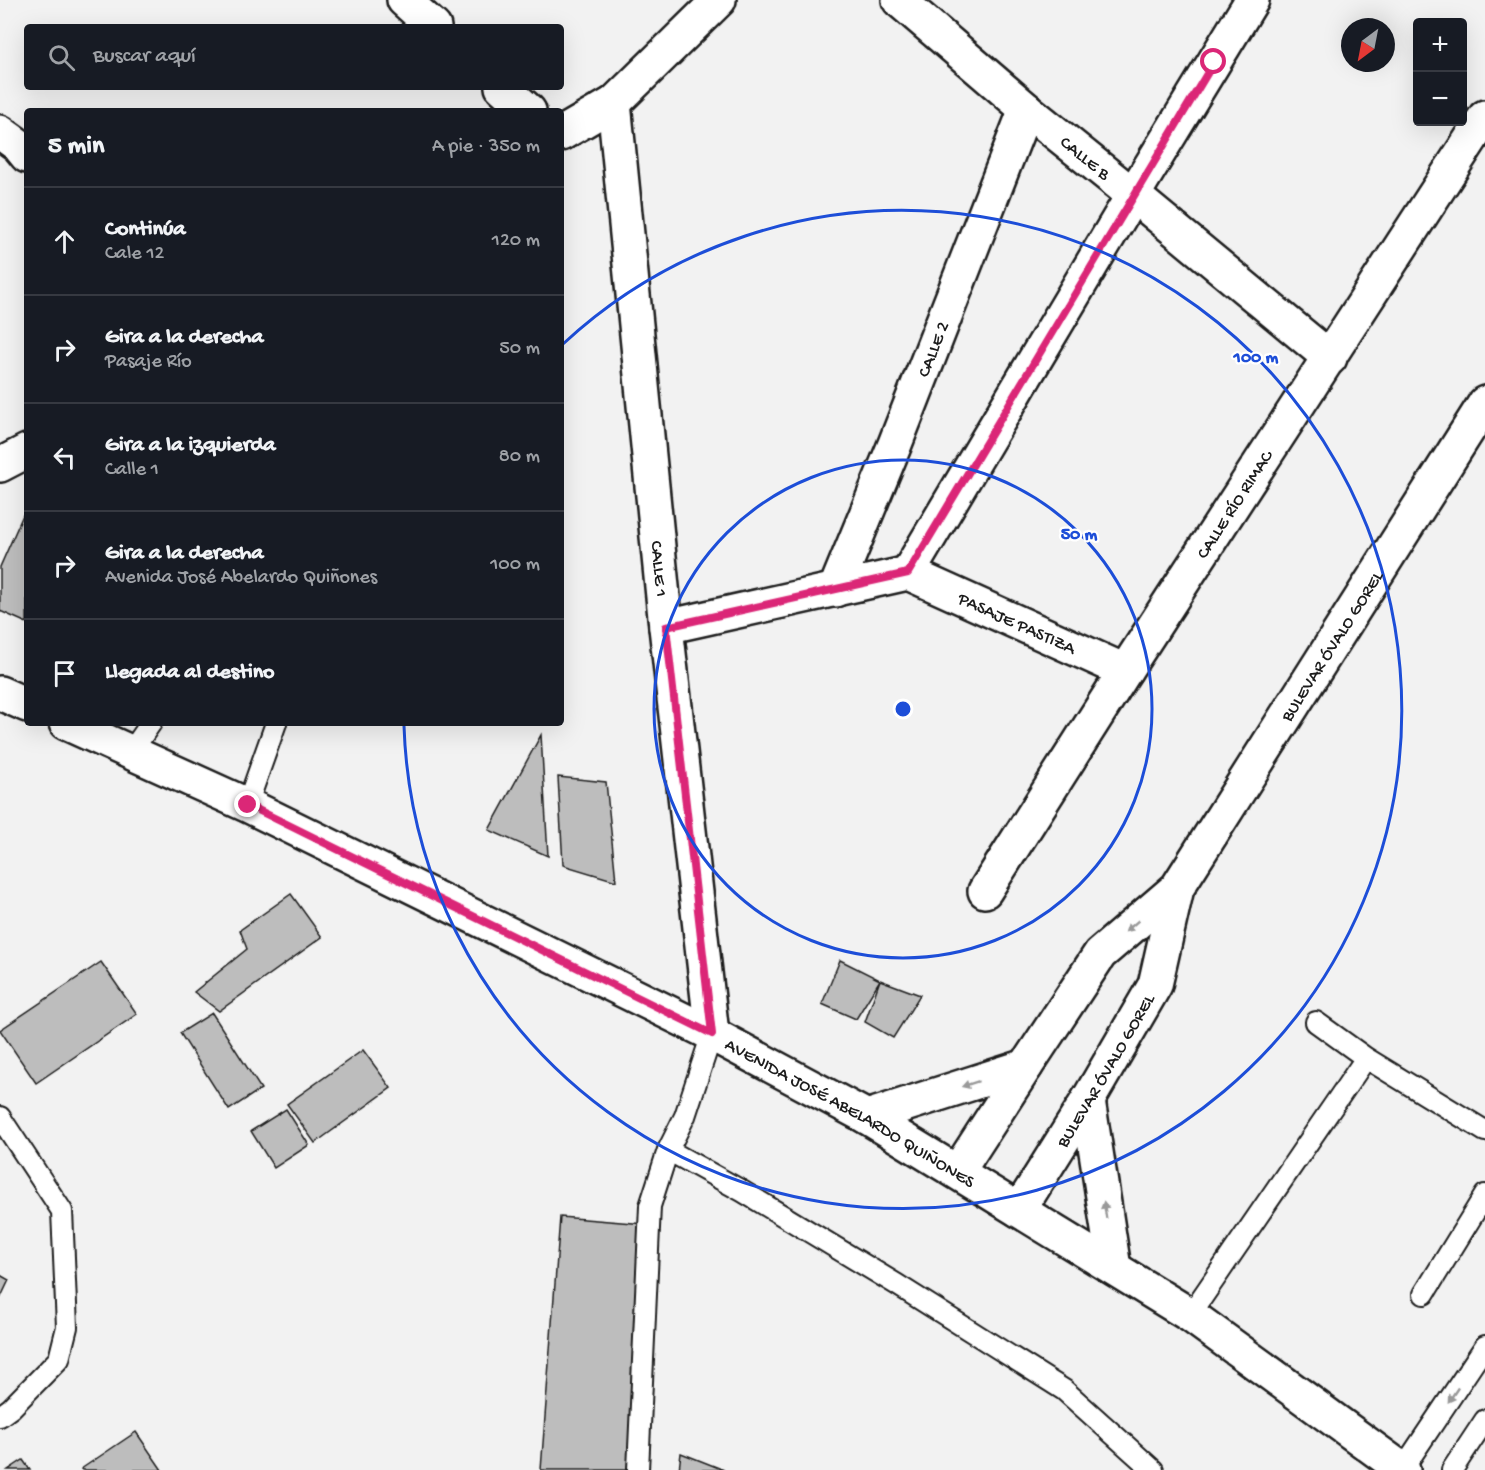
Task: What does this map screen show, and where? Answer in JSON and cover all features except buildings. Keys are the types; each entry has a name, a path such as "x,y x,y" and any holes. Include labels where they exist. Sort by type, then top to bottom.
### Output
{"street":[{"path":"404,0 431,24"},
{"path":"564,132 614,103 719,0"},
{"name":"CALLE B","path":"899,0 1026,109 1330,358"},
{"path":"666,627 908,573 1252,0"},
{"path":"505,90 526,108"},
{"name":"CALLE 1","path":"614,103 666,627 712,1034"},
{"name":"CALLE 2","path":"835,590 899,434 1026,109"},
{"name":"CALLE RÍO RIMAC","path":"985,891 1485,117"},
{"path":"0,132 24,152"},
{"name":"BULEVAR ÓVALO GOREL","path":"958,1172 1100,954 1177,888 1485,403"},
{"path":"0,465 24,453"},
{"name":"PASAJE PASTIZA","path":"908,573 1125,671"},
{"path":"0,693 24,704"},
{"name":"AVENIDA JOSÉ ABELARDO QUIÑONES","path":"73,726 248,805 712,1034 867,1116 1190,1316 1402,1470"},
{"name":"BULEVAR ÓVALO GOREL","path":"1019,1210 1088,1100 1155,985 1177,888"},
{"path":"867,1116 1026,1066"},
{"path":"1088,1100 1114,1268"}],"lane":[{"path":"131,752 149,726"},
{"path":"248,805 275,726"},
{"path":"1316,1022 1366,1058 1485,1131"},
{"path":"638,1470 650,1206 668,1150 685,1116 712,1034"},
{"path":"1190,1316 1366,1058"},
{"path":"0,1117 62,1211 67,1327 59,1359 11,1408 0,1416"},
{"path":"668,1150 742,1191 896,1284 1064,1390 1153,1470"},
{"path":"1424,1294 1485,1195"},
{"path":"1402,1470 1485,1346"},
{"path":"1452,1470 1485,1420"}],"route":[{"path":"248,805 712,1034 666,627 908,573 1214,62"}]}
